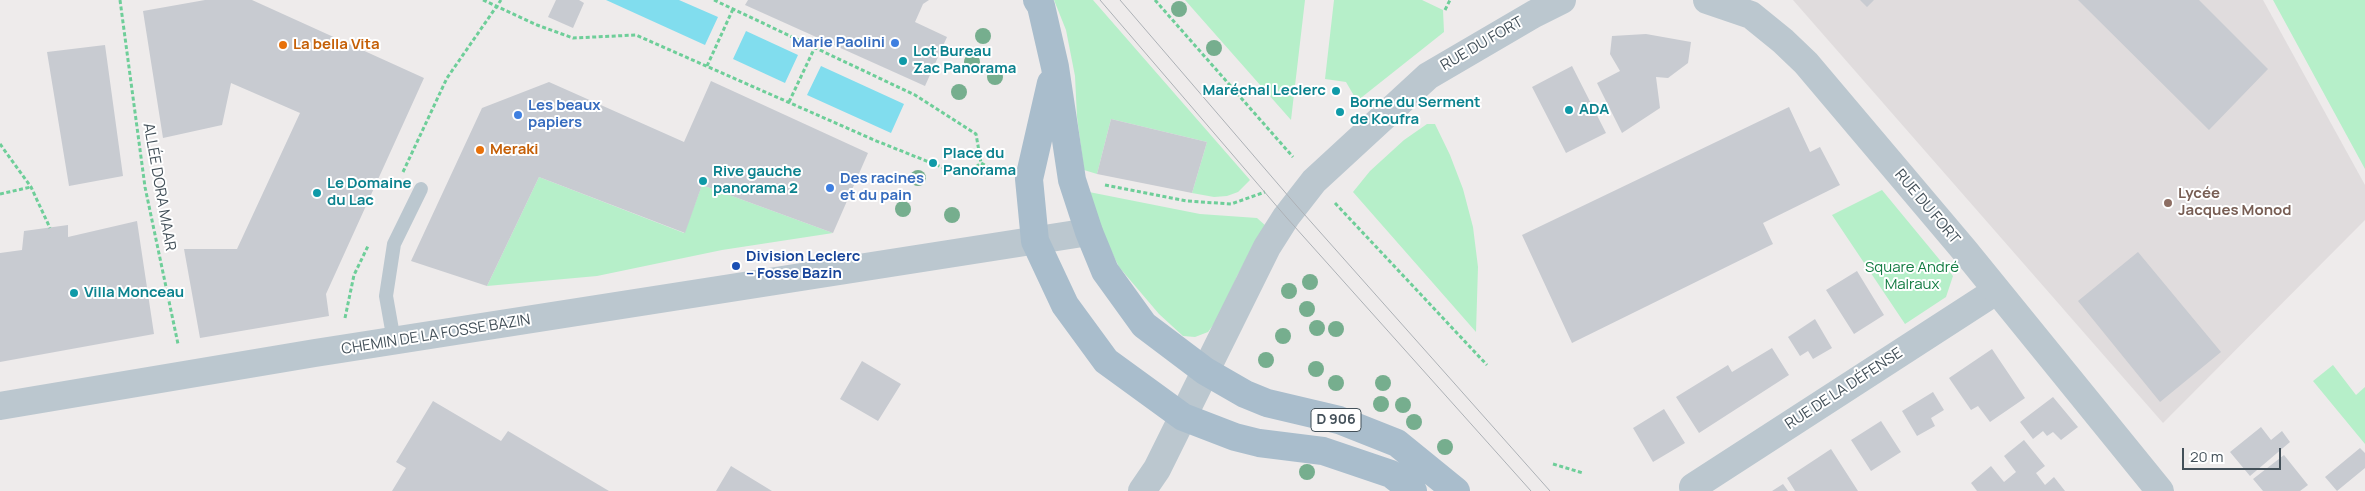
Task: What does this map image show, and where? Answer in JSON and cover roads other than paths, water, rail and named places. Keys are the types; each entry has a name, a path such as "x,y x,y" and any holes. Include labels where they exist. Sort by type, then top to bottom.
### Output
{"main road":[{"name":"D 906","path":"1037,0 1042,6 1055,67 1072,180 1089,232 1105,271 1144,325 1205,371 1245,394 1267,403 1339,420 1397,443 1456,491"},
{"name":"D 906","path":"1055,67 1029,179 1035,241 1064,305 1106,361 1183,417 1235,437 1258,443 1323,451 1391,474 1414,491"}],"street":[{"name":"RUE DU FORT","path":"1142,491 1157,469 1267,247 1286,217 1314,181 1428,76 1534,14 1562,0"},
{"name":"RUE DU FORT","path":"1707,0 1751,15 1783,40 1806,63 2160,491"},
{"name":"CHEMIN DE LA FOSSE BAZIN","path":"0,406 394,341 1089,232"},
{"name":"RUE DE LA DÉFENSE","path":"1693,488 1996,291"}],"lane":[{"path":"394,341 386,296 394,244 421,189"}],"water":[{"path":"606,0 679,0 718,17 705,45"},
{"path":"746,31 798,55 785,83 733,59"},
{"path":"821,66 904,104 891,133 807,95"}],"tram line":[{"path":"1100,0 1286,217 1531,491"},
{"path":"1120,0 1296,205 1550,491"}],"place":[{"name":"Marie Paolini","path":"895,43"},
{"name":"La bella Vita","path":"283,45"},
{"name":"Lot Bureau Zac Panorama","path":"903,61"},
{"name":"Maréchal Leclerc","path":"1336,91"},
{"name":"ADA","path":"1569,110"},
{"name":"Borne du Serment de Koufra","path":"1340,112"},
{"name":"Les beaux papiers","path":"518,115"},
{"name":"Meraki","path":"480,150"},
{"name":"Place du Panorama","path":"933,163"},
{"name":"Rive gauche panorama 2","path":"703,181"},
{"name":"Des racines et du pain","path":"830,188"},
{"name":"Le Domaine du Lac","path":"317,193"},
{"name":"Lycée Jacques Monod","path":"2168,203"},
{"name":"Division Leclerc – Fosse Bazin","path":"736,266"},
{"name":"Villa Monceau","path":"74,293"}],"park label":[{"name":"Square André Malraux","path":"1912,276"}]}
